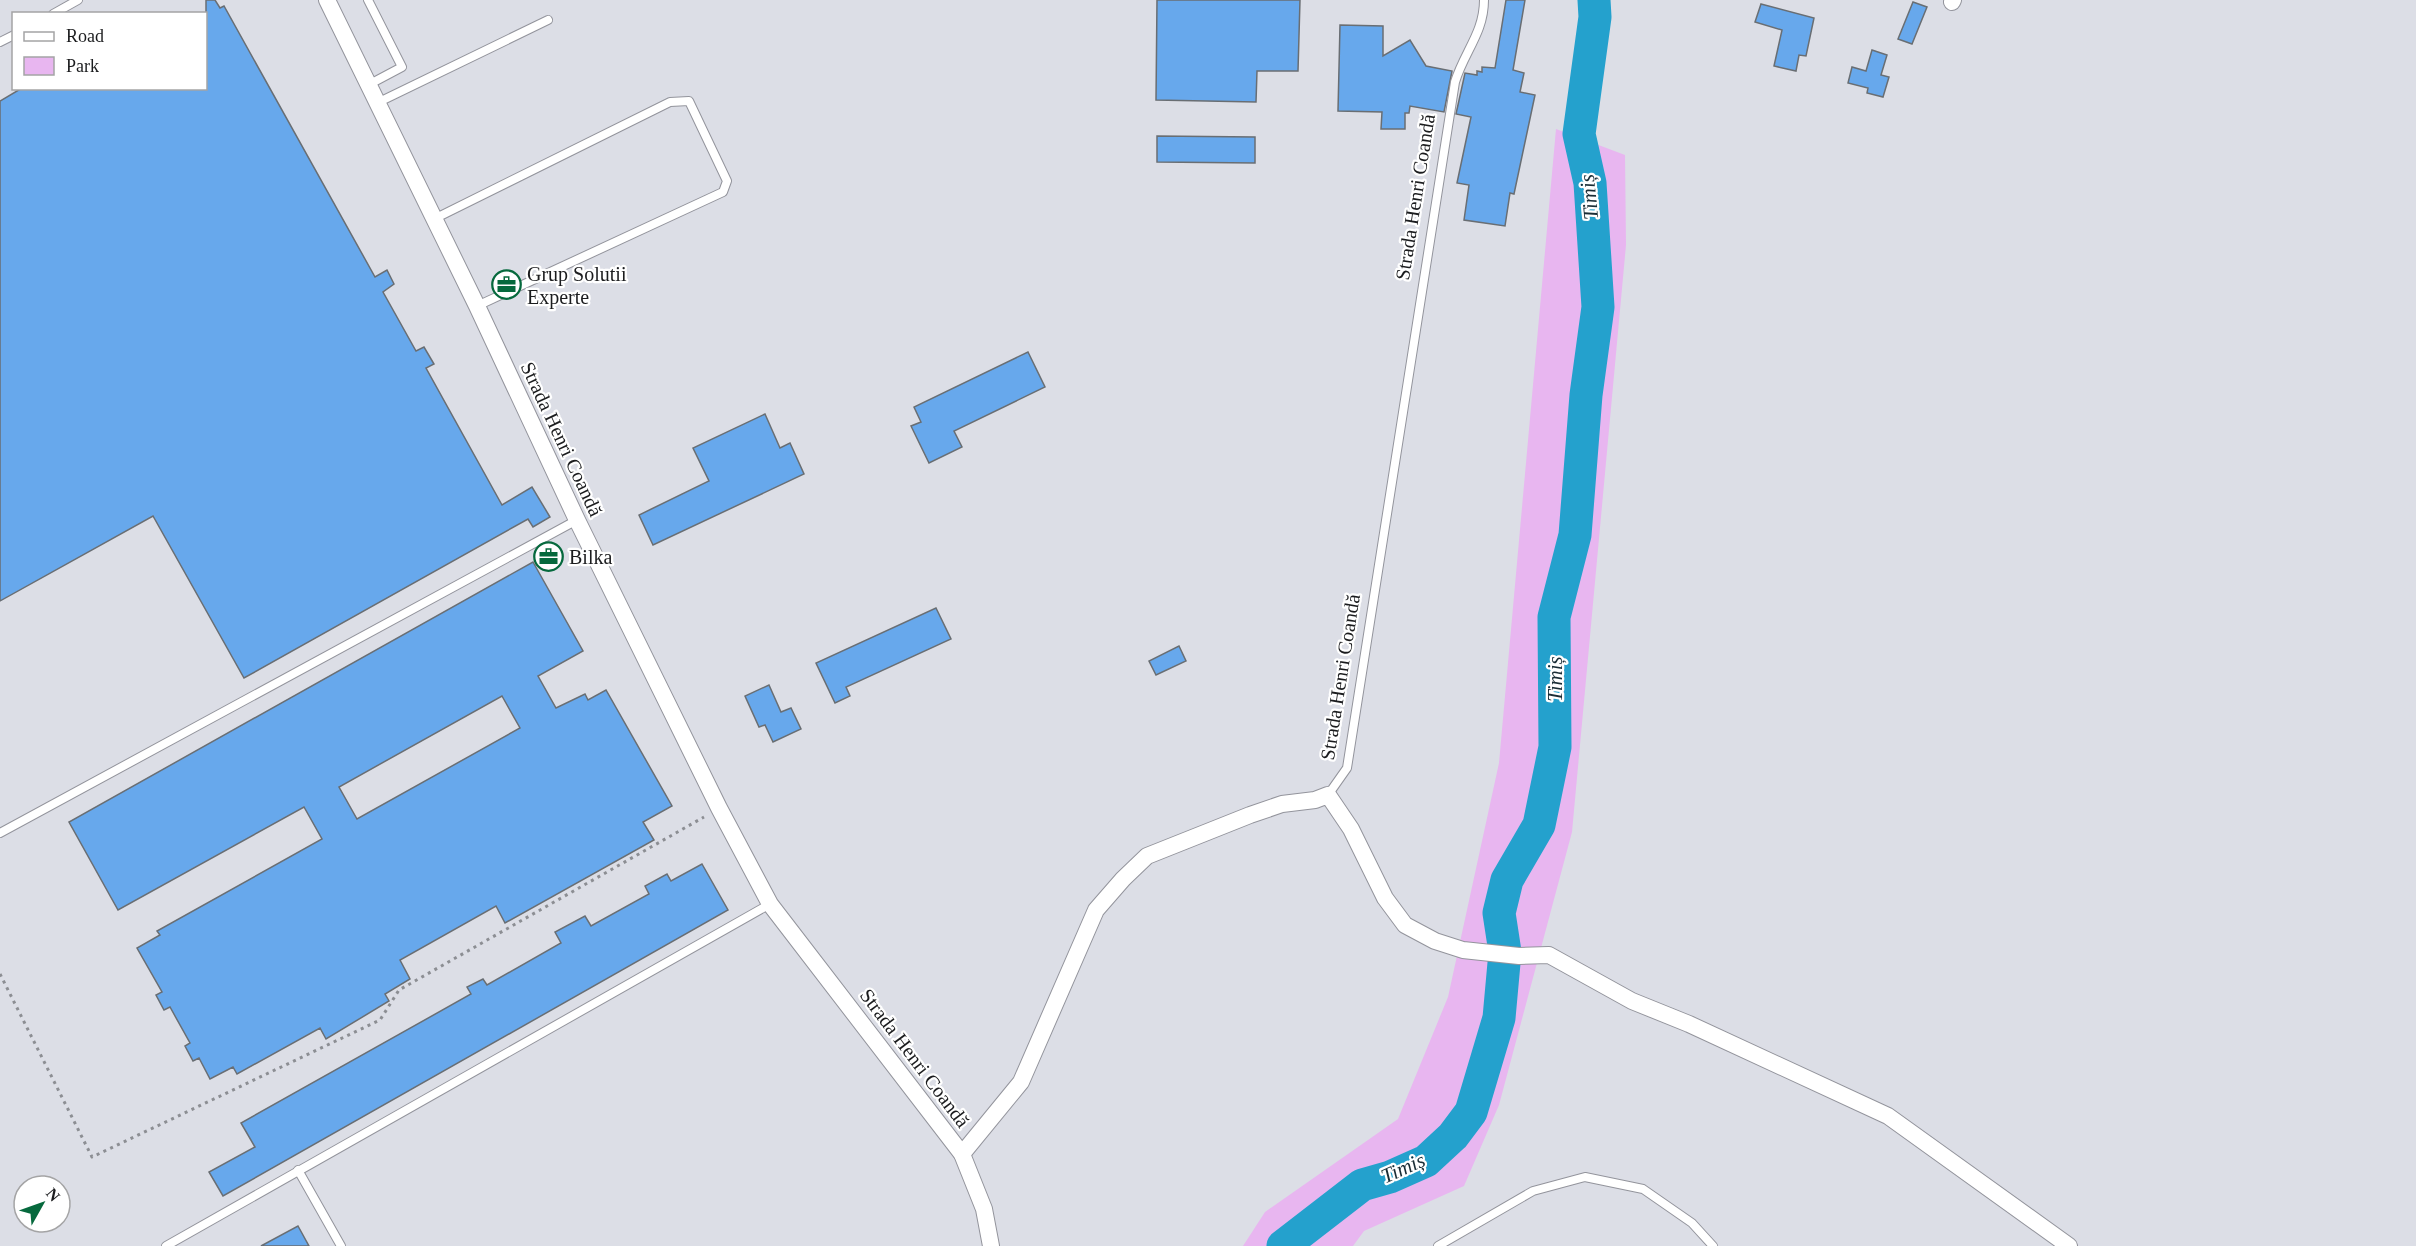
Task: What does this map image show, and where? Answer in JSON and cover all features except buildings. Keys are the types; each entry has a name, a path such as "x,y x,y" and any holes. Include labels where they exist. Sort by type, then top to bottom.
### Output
{"street":[{"name":"Strada Henri Coandă","path":"327,0 379,102 577,520 719,808 770,904 962,1154 1021,1082 1096,910 1123,879 1147,856 1281,804 1315,800 1328,795"},
{"path":"1328,795 1352,829 1385,898 1405,925 1435,940 1463,950 1519,956 1549,955 1632,1001 1689,1024 1888,1116 2069,1246"},
{"path":"962,1154 984,1209 991,1246"}],"lane":[{"path":"57,12 78,0"},
{"path":"368,0 402,67 370,84"},
{"name":"Strada Henri Coandă","path":"1328,795 1347,768 1455,82 1462,59 1478,36 1484,0"},
{"path":"379,102 548,20"},
{"path":"434,219 670,102 689,101 727,181 723,192 477,306"},
{"path":"0,833 577,520"},
{"path":"166,1246 770,904"},
{"path":"298,1170 341,1246"},
{"path":"1438,1246 1533,1191 1585,1177 1643,1189 1692,1223 1713,1246"}],"path":[{"path":"0,974 92,1157 380,1020 399,990 719,808"}],"green space":[{"path":"1556,129 1625,155 1626,245 1572,832 1499,1105 1464,1186 1364,1231 1353,1246 1243,1246 1265,1212 1398,1119 1448,997 1499,763"}],"waterway":[{"name":"Timiș","path":"1283,1246 1362,1185 1390,1177 1426,1161 1453,1136 1471,1112 1499,1018 1505,952 1499,913 1507,880 1539,825 1555,747 1554,617 1575,535 1586,395 1598,307 1590,183 1579,134 1595,17 1594,0"}],"place":[{"name":"Grup Solutii Experte","path":"506,285"},
{"name":"Bilka","path":"548,557"}]}
